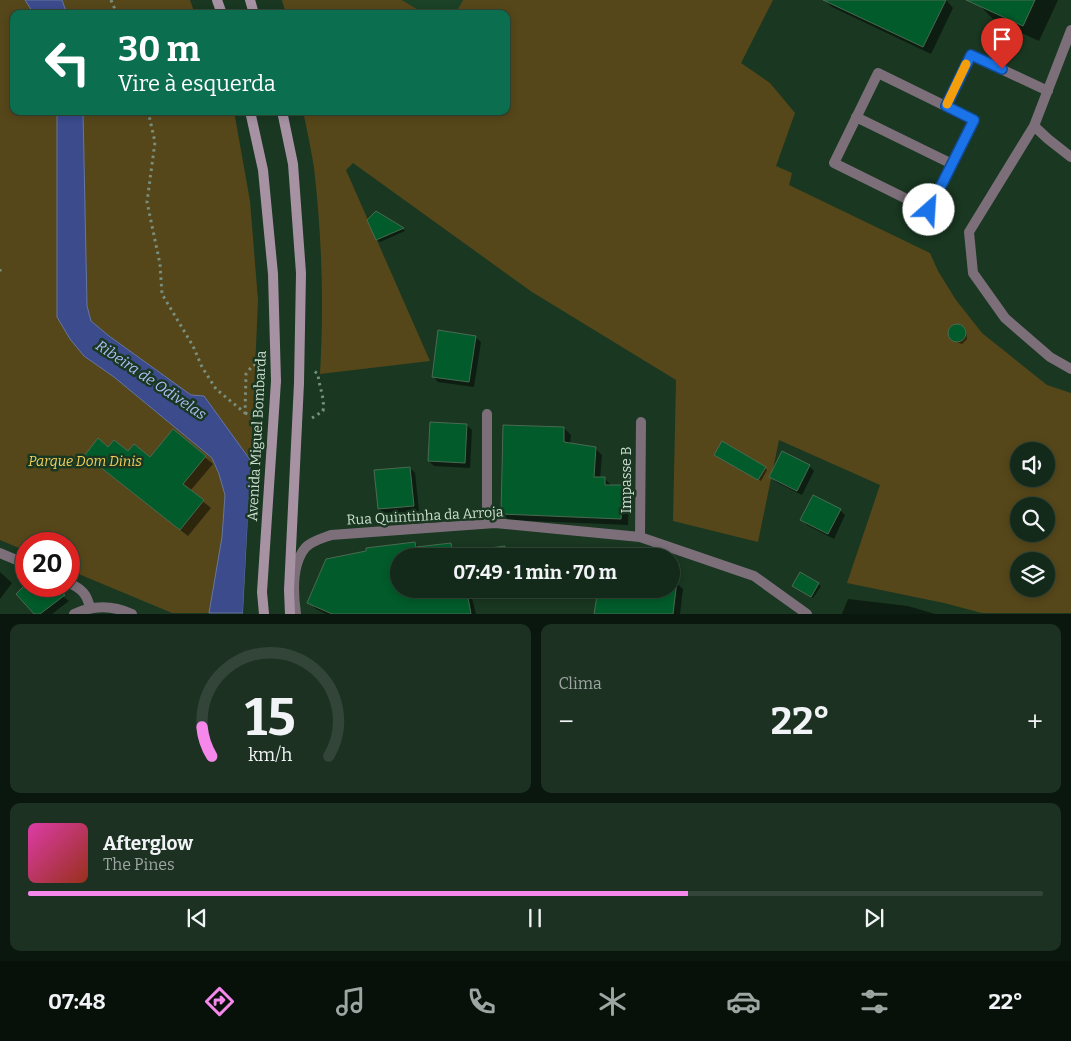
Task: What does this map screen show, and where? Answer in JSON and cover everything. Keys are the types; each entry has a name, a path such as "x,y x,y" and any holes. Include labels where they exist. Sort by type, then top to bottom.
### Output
{"main road":[{"name":"Avenida Miguel Bombarda","path":"251,115 263,170 272,255 276,381 262,592 264,614"},
{"path":"283,115 293,164 302,273 299,383 289,590 290,614"}],"street":[{"path":"1071,31 1034,126 969,232 973,273 1005,318 1050,357 1071,369"},
{"path":"946,106 971,55 1048,91"},
{"path":"878,73 946,106 974,120 929,210 834,163 878,73"},
{"path":"856,117 952,164"},
{"path":"1034,126 1071,157"},
{"path":"487,414 487,523"},
{"name":"Impasse B","path":"640,422 640,537"},
{"name":"Rua Quintinha da Arroja","path":"296,614 294,579 299,561 306,547 318,540 331,535 487,523 640,537 754,576 807,614"},
{"path":"0,553 15,559"},
{"path":"80,589 84,592 90,608"},
{"path":"74,614 90,608 113,608 132,614"}],"path":[{"path":"149,115 155,142 148,202 160,264 162,294 216,389 245,413 246,374 253,365 275,362"}],"shaded area":[{"path":"402,0 463,0 457,10 418,10"}],"green space":[{"name":"Parque Dom Dinis","path":"0,0 25,0 31,10 10,10 10,115 57,115 84,356 114,377 212,458 225,495 222,537 209,613 172,613 80,575 80,532 15,532 15,546 0,540"},
{"path":"62,0 190,0 194,10 66,10"},
{"path":"282,0 402,0 418,10 285,10"},
{"path":"463,0 773,0 741,63 770,83 795,113 776,166 792,173 789,185 930,253 938,271 956,300 982,333 1047,385 1071,393 1071,613 982,613 944,603 847,583 880,485 779,440 758,542 673,521 676,380 532,292 353,163 346,170 430,361 320,374 322,271 314,168 304,115 510,115 510,10 457,10"},
{"path":"83,115 235,115 250,201 258,300 251,461 204,396 191,395 109,336 91,321 87,306"}],"water":[{"path":"25,0 62,0 66,10 31,10"},
{"name":"Ribeira de Odivelas","path":"57,115 83,115 87,306 91,321 191,395 204,396 251,461 243,613 209,613 222,537 225,495 212,458 114,377 84,356 70,339 57,317"}],"pier":[{"path":"251,457 253,461 252,498 246,614 243,613"}],"building":[{"path":"823,0 946,0 923,47"},
{"path":"966,0 1035,0 1023,26"},
{"path":"376,211 404,228 376,240 367,220"},
{"path":"957,324 963,327 966,333 963,339 957,342 951,339 948,333 951,327"},
{"path":"438,330 476,336 469,382 432,377"},
{"path":"430,422 467,424 465,463 428,461"},
{"path":"503,425 564,427 564,442 596,447 594,477 605,477 605,485 622,485 621,519 501,514"},
{"path":"173,429 206,456 183,484 204,500 180,530 85,455 98,438 108,447 114,440 128,451 134,444 150,457"},
{"path":"722,441 766,467 758,480 714,455"},
{"path":"782,451 810,465 797,491 769,477"},
{"path":"410,467 414,506 378,509 374,470"},
{"path":"813,495 841,509 828,534 800,520"},
{"path":"415,542 416,547 451,543 452,548 390,548 390,598 468,598 471,614 332,614 307,603 326,559 366,551 366,548"},
{"path":"800,572 819,583 811,597 792,586"},
{"path":"19,597 62,597 40,614 34,614"},
{"path":"597,598 675,598 673,614 594,614"}],"slow traffic":[{"path":"947,104 966,64"}],"route":[{"path":"929,210 974,120 946,106 971,55 1002,69"}]}
